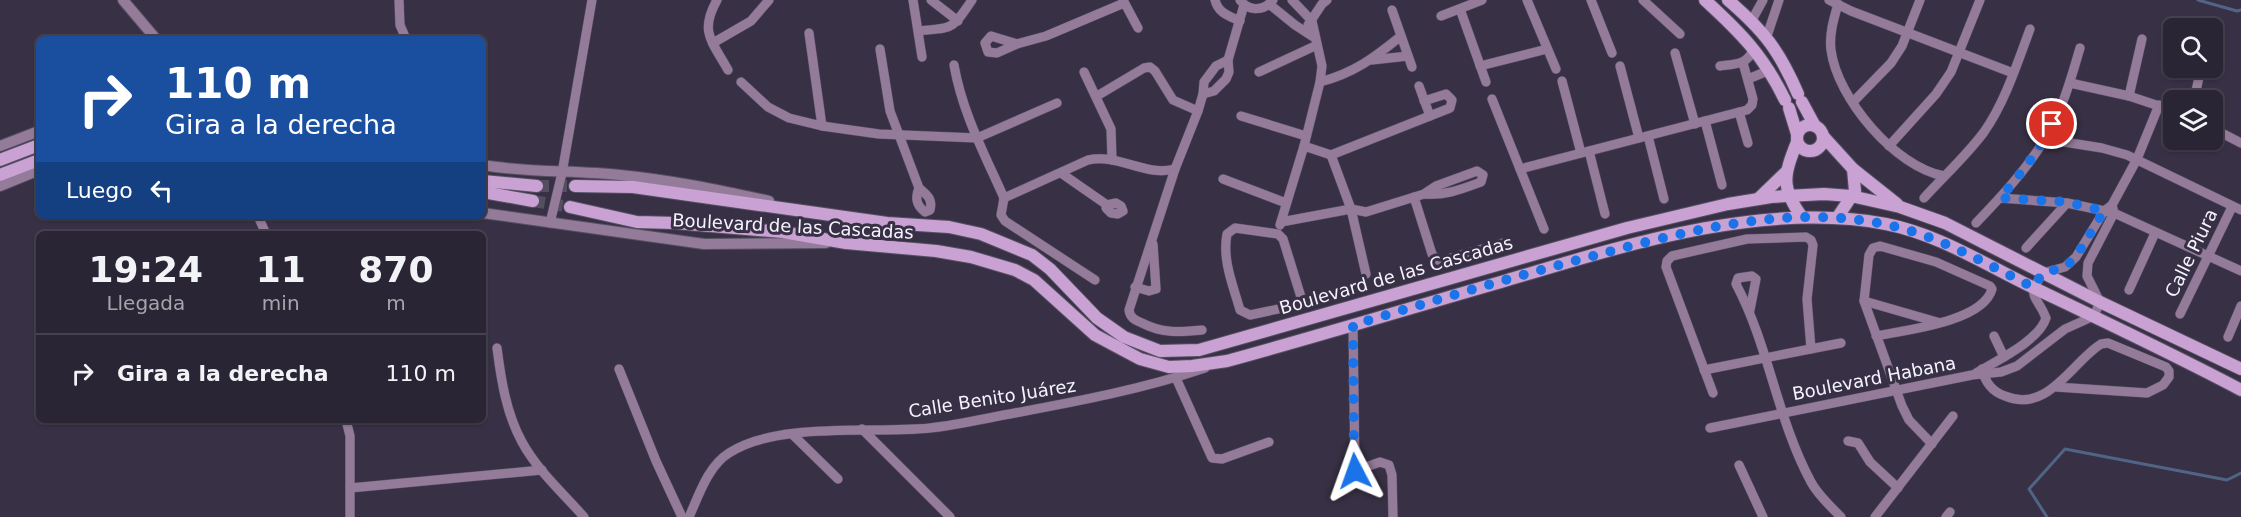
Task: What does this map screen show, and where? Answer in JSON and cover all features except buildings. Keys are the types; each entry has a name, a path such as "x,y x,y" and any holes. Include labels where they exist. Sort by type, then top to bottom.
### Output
{"main road":[{"path":"1705,0 1754,48 1772,74 1787,104 1802,149 1815,150 1821,144 1819,131"},
{"path":"1717,11 1727,0 1767,36 1819,131 1853,169 1900,207"},
{"path":"1772,74 1788,71"},
{"path":"1802,217 1788,196 1785,185 1786,172 1797,138 1806,125 1819,131"},
{"path":"0,160 36,146"},
{"path":"0,175 36,160"},
{"path":"1837,218 1855,191 1853,169"},
{"path":"1758,199 1786,172"},
{"path":"486,181 537,186"},
{"path":"575,186 633,188 813,211"},
{"path":"486,193 533,201"},
{"name":"Boulevard de las Cascadas","path":"813,211 887,223 949,227 981,234 1012,245 1032,255 1050,269 1110,328 1160,351 1178,351 1199,350 1627,228 1758,199 1824,194 1851,196 1900,207 1945,223 2100,302 2241,369"},
{"path":"570,207 637,222 783,232 846,243"},
{"name":"Boulevard de las Cascadas","path":"846,243 936,251 998,264 1034,280 1095,335 1140,359 1169,367 1227,361 1629,246 1731,224 1802,217 1837,218 1886,224 1944,243 2241,390"},
{"path":"1627,228 1629,246"}],"street":[{"path":"123,0 153,36"},
{"path":"399,0 400,25 405,36"},
{"path":"550,223 562,173 592,0"},
{"path":"717,0 707,21 708,32 728,70"},
{"path":"713,43 751,21 769,0"},
{"path":"913,0 922,57"},
{"path":"931,0 958,21"},
{"path":"919,31 950,28 958,21 972,0"},
{"path":"1215,0 1216,8 1223,14 1240,21"},
{"path":"1278,234 1305,141 1322,66 1312,21 1292,0"},
{"path":"1302,31 1327,0"},
{"path":"1442,16 1470,2 1482,0"},
{"path":"1527,0 1556,69"},
{"path":"1591,0 1612,53"},
{"path":"1643,0 1680,34"},
{"path":"1752,21 1763,0"},
{"path":"1767,36 1779,0"},
{"path":"1851,11 1855,0"},
{"path":"1853,102 1891,63 1908,33 1920,0"},
{"path":"1889,146 1936,94 1951,72 1980,0"},
{"path":"1017,44 1046,36 1124,1 1138,28"},
{"path":"1203,94 1214,91 1226,79 1230,66 1228,60 1240,21 1242,2 1252,9 1261,9 1271,2 1316,42"},
{"path":"1944,176 1921,169 1889,146 1869,125 1853,102 1837,70 1831,49 1834,2 1851,11 2013,73"},
{"path":"1460,9 1486,82"},
{"path":"1392,10 1412,67"},
{"path":"1924,198 1991,121 2030,29"},
{"path":"809,33 822,126"},
{"path":"1320,82 1342,76 1372,60 1401,36"},
{"path":"2128,96 2142,39"},
{"path":"1259,72 1316,42"},
{"path":"1720,66 1743,63 1751,56 1754,48"},
{"path":"1976,223 2023,171 2045,139 2070,84 2080,48"},
{"path":"880,49 890,111 919,188"},
{"path":"1480,66 1547,49"},
{"path":"1675,53 1695,124"},
{"path":"1372,60 1408,56"},
{"path":"1202,330 1165,332 1134,319 1129,310 1175,169 1198,111 1203,88 1209,74 1216,66 1228,60"},
{"path":"1520,169 1747,110 1752,105 1753,99 1743,63"},
{"path":"954,65 958,90 1004,198 1001,215 1005,221 1095,280"},
{"path":"1620,66 1664,199"},
{"path":"1097,96 1144,68 1150,67 1155,71 1173,100 1198,111"},
{"path":"1084,72 1112,129 1112,160"},
{"path":"1748,79 1772,74"},
{"path":"1562,81 1605,214"},
{"path":"741,82 768,107 789,117 822,126 879,135 977,138 1056,103"},
{"path":"2070,84 2128,96 2163,107"},
{"path":"1419,86 1430,116"},
{"path":"1331,155 1450,108 1452,100 1446,94 1441,94 1424,101"},
{"path":"1492,99 1544,229"},
{"path":"2094,316 2100,302 2087,276 2088,262 2110,210 2137,159 2159,105"},
{"path":"1739,112 1748,143"},
{"path":"1241,116 1305,141 1331,155 1351,209 1366,274"},
{"path":"1705,121 1722,185"},
{"path":"0,146 36,131"},
{"path":"2223,134 2241,143"},
{"path":"2045,139 2102,148 2137,159 2237,209"},
{"path":"1004,198 1088,160 1100,157 1152,171 1164,172 1175,169"},
{"name":"Boulevard de las Cascadas","path":"486,165 523,171 618,175 678,182 813,211"},
{"path":"0,186 36,171"},
{"path":"1281,222 1351,209 1366,212 1424,194 1436,186 1477,171 1483,175 1481,182 1451,192 1437,195 1424,194"},
{"path":"1061,173 1107,205"},
{"path":"1223,178 1286,203"},
{"path":"1414,197 1432,254 1437,260 1503,243"},
{"path":"2000,198 2067,202 2110,210 2207,258 2241,272"},
{"path":"2026,248 2067,202"},
{"name":"Calle Piura","path":"2180,314 2207,258 2237,209"},
{"path":"2065,329 2046,318 2043,309 2034,297 2033,287 2043,273 2065,267 2076,257 2110,210"},
{"name":"Boulevard de las Cascadas","path":"486,213 704,244 846,243"},
{"path":"1235,228 1278,234 1288,249 1301,297 1300,301 1297,305 1250,315 1245,314 1240,310 1225,258 1227,234 1235,228"},
{"path":"2129,290 2155,233"},
{"path":"1713,393 1666,267 1667,261 1672,256 1747,238 1806,237 1811,240 1813,245 1807,299 1811,349"},
{"path":"1135,287 1153,291 1157,286 1153,239"},
{"path":"1876,336 1958,318 1984,303 1992,289 1990,286 1936,262 1880,246 1873,248 1869,255 1864,301 1876,336 1896,390 1909,420 1932,444"},
{"path":"1864,301 1939,322"},
{"path":"2228,338 2241,306"},
{"path":"1750,310 1783,413 1812,483 1841,517"},
{"name":"Boulevard Habana","path":"1982,371 2001,372 2017,366 2065,329 2094,316"},
{"name":"Boulevard Habana","path":"1710,428 1972,375 1982,371 2032,337 2043,327 2046,318"},
{"path":"1353,325 1355,471 1380,462 1389,465 1393,488 1393,517"},
{"path":"1994,336 2004,357"},
{"path":"1704,370 1841,343"},
{"path":"1982,371 1995,391 2009,398 2033,397 2056,387 2101,344 2108,343 2166,367 2169,371 2169,377 2163,385 2147,393 2056,387"},
{"path":"497,348 502,388 520,440 542,470 584,517"},
{"name":"Calle Benito Juárez","path":"689,517 705,481 715,466 727,454 742,446 792,434 862,429 929,428 1080,401 1176,378 1227,361"},
{"path":"619,369 656,461 682,517"},
{"path":"1176,378 1212,458 1222,459 1269,442"},
{"path":"1875,517 1953,416"},
{"path":"347,423 350,436 351,517"},
{"path":"862,429 950,517"},
{"path":"792,434 838,478"},
{"path":"1848,441 1857,443 1870,462 1898,488"},
{"path":"1739,465 1763,517"},
{"path":"350,488 542,470"}],"waterway":[{"path":"2198,0 2237,11 2241,10"},
{"path":"2047,517 2029,489 2065,449 2227,480 2241,473"}],"tunnel":[{"path":"537,186 575,186"},
{"path":"533,201 570,207"}],"route":[{"path":"1355,471 1353,325 1558,265 1629,246 1731,224 1802,217 1837,218 1886,224 1944,243 2033,287 2043,273 2065,267 2076,257 2104,211 2067,202 2000,198 2023,171 2045,139 2052,124"}]}
